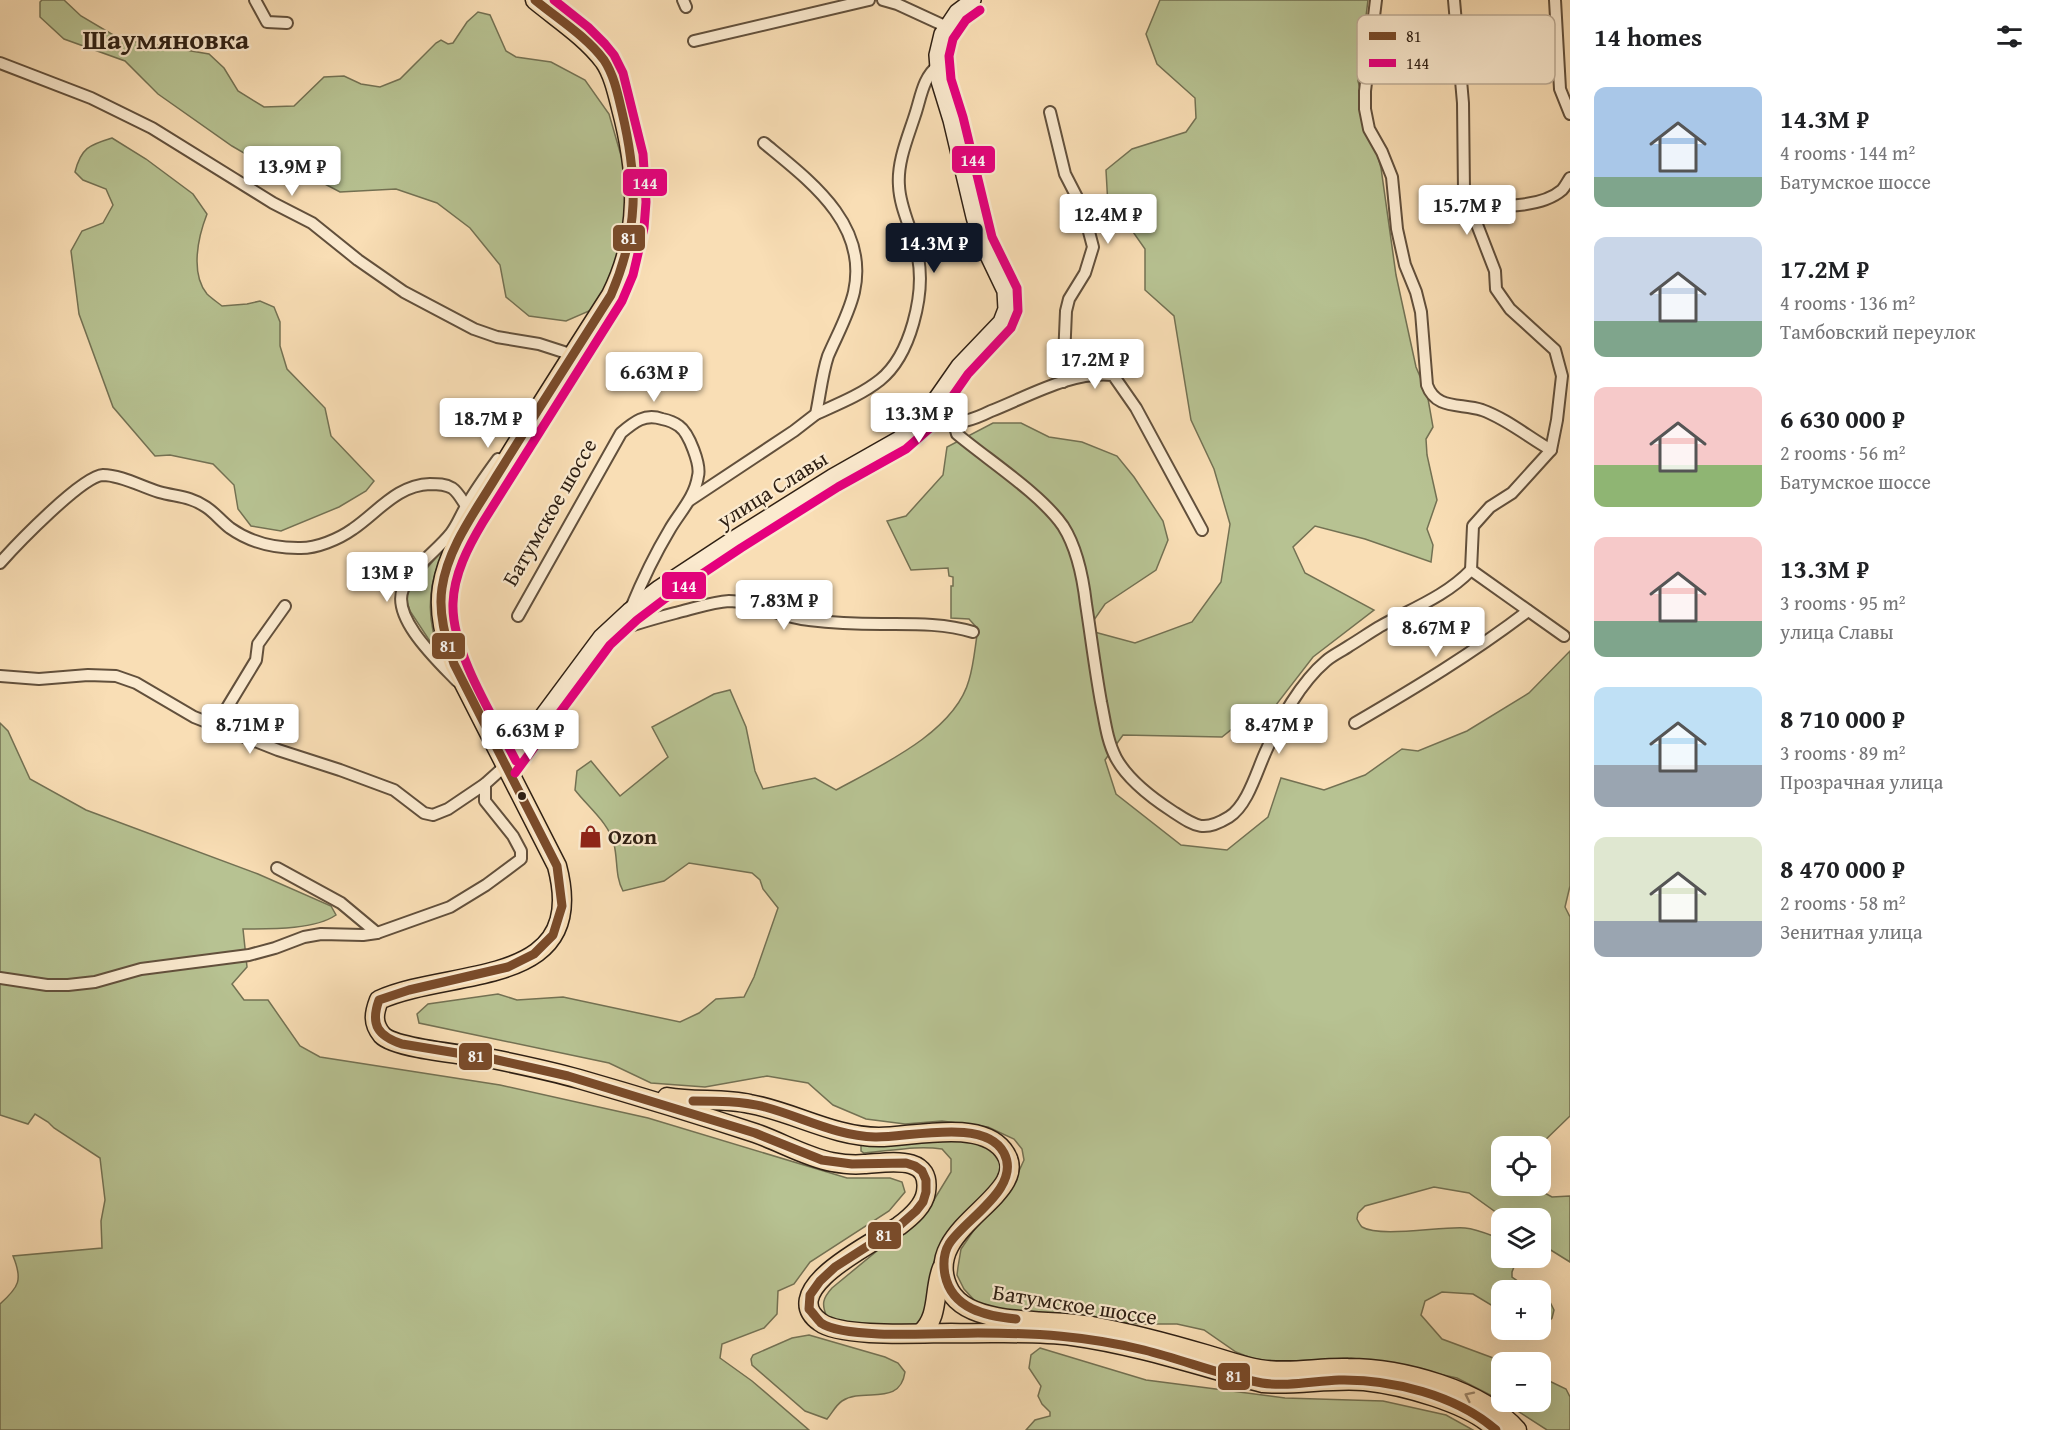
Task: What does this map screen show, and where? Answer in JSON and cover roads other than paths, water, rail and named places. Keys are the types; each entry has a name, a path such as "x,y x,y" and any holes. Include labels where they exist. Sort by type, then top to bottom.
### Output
{"highway":[{"name":"Батумское шоссе","path":"535,0 591,46 605,62 614,83 628,134 634,186 634,220 621,274 611,295 524,431 458,542 448,564 442,587 441,614 454,663 557,866 564,904 558,928 530,959 493,972 398,992 379,1000 374,1012 375,1023 384,1037 404,1045 494,1060 594,1084 687,1101 737,1102 767,1108 846,1134 863,1137 976,1134 993,1141 1003,1149 1008,1160 1008,1170 1005,1181 984,1207 951,1240 945,1252 943,1265 946,1284 952,1294 964,1305 996,1317 1092,1326 1161,1342 1257,1369 1301,1371 1363,1368 1404,1375 1464,1393 1486,1405 1517,1430"},
{"name":"Батумское шоссе","path":"594,1084 770,1138 828,1161 860,1164 903,1161 913,1164 923,1173 927,1190 924,1202 919,1209 901,1224 823,1276 814,1288 809,1299 812,1315 821,1324 833,1329 1070,1336 1126,1347 1263,1383 1285,1385 1364,1381 1392,1386 1456,1405 1481,1418 1496,1430"},
{"path":"727,1124 724,1117 726,1110 737,1102"},
{"path":"921,1333 929,1326 935,1307 938,1277 943,1265"}],"street":[{"path":"255,0 267,22 287,23"},
{"path":"694,41 869,0"},
{"path":"882,0 897,2 947,27"},
{"name":"улица Славы","path":"505,766 601,637 629,611 659,588 745,532 914,428 930,410 960,366 1001,322 1006,303 1002,284 981,241 939,81 937,55 942,34 957,12 973,0"},
{"path":"1374,15 1376,0"},
{"path":"1454,0 1455,15"},
{"path":"1555,0 1560,89 1570,114"},
{"path":"0,63 92,98 152,128 273,203 312,223 358,261 404,292 474,329 497,337 539,344 573,355"},
{"name":"Батумское шоссе","path":"690,500 816,414 860,393 882,379 896,362 919,305 920,283 916,248 899,186 902,157 927,77 938,66"},
{"path":"1366,84 1365,109 1369,129 1392,177 1397,230 1416,292 1427,385 1431,395 1436,400 1483,411 1501,419 1551,450"},
{"path":"953,420 957,434 1037,498 1063,526 1074,550 1083,580 1094,663 1108,738 1117,759 1131,778 1166,807 1194,825 1212,826 1232,815 1251,789 1280,723 1302,689 1326,661 1380,627 1426,604 1459,582 1471,570 1473,526 1490,507 1512,493 1551,450 1562,376 1555,350 1510,309 1496,289 1495,271 1464,191 1461,84"},
{"path":"1050,112 1065,174 1083,209 1094,247 1085,273 1069,299 1066,311 1063,382"},
{"path":"764,143 806,177 836,209 850,235 856,257 857,276 854,294 827,359 816,414"},
{"path":"1469,206 1521,205 1536,202 1563,190 1570,178"},
{"path":"930,410 953,420 964,421 1063,382 1092,376 1113,375 1136,408 1202,530"},
{"name":"Батумское шоссе","path":"518,616 621,433 632,423 645,417 660,418 679,426 690,440 699,475 690,500 671,528 640,585 629,611"},
{"path":"470,694 429,651 414,631 403,612 403,589 451,533 466,506 516,433 520,430 524,431"},
{"path":"0,563 76,489 101,475 195,499 230,527 257,543 279,548 304,548 326,543 353,530 389,499 414,486 442,484 453,489 466,506"},
{"path":"1471,570 1564,636"},
{"path":"601,637 630,625 708,604 730,601 788,617 809,620 852,624 914,623 973,632"},
{"path":"216,726 256,660 258,644 285,606"},
{"path":"1355,723 1420,686 1484,645 1528,611"},
{"path":"0,676 39,679 88,675 116,676 136,683 194,717 278,750 393,790 424,813 433,815 448,809 485,784 505,766"},
{"path":"0,978 46,985 95,982 141,969 249,955 304,937 321,934 377,933 450,907 486,885 521,859 513,836 485,801 485,784"},
{"path":"277,868 341,903 377,933"}],"place":[{"name":"Ozon","path":"590,836"}],"district":[{"name":"Шаумяновка","path":"166,39"}]}
